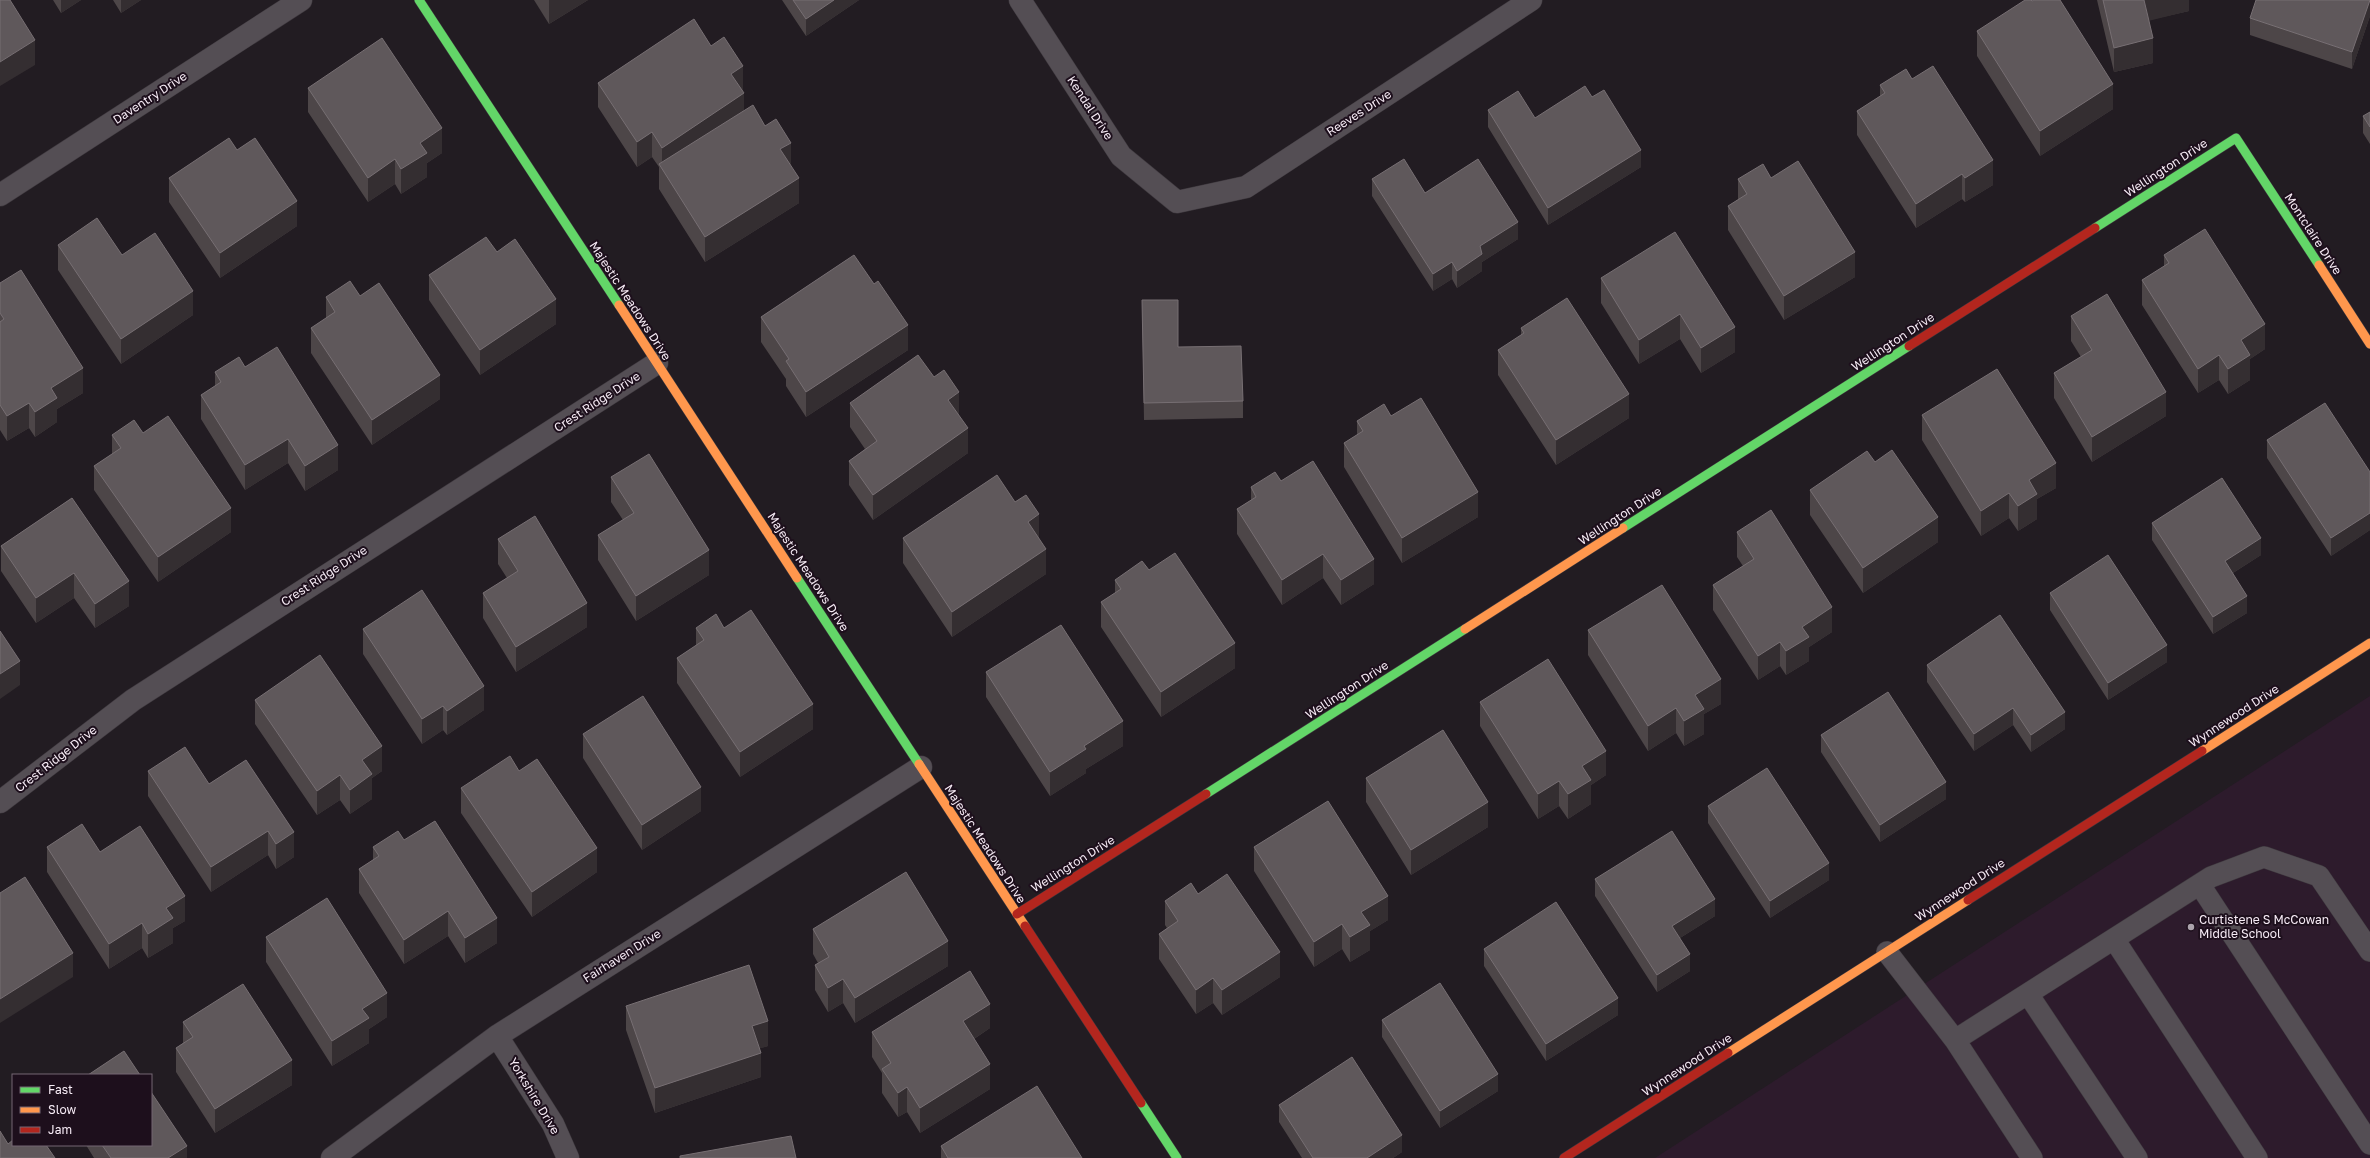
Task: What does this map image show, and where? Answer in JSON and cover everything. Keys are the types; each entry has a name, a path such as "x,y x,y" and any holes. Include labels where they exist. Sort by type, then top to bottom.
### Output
{"street":[{"name":"Daventry Drive","path":"0,195 301,0"},
{"name":"Majestic Meadows Drive","path":"419,0 1177,1158"},
{"name":"Kendal Drive","path":"1020,0 1121,156 1177,202"},
{"name":"Reeves Drive","path":"1177,202 1246,187 1531,0"},
{"name":"Montclaire Drive","path":"2236,138 2370,344"},
{"name":"Wellington Drive","path":"1017,914 2236,138"},
{"name":"Crest Ridge Drive","path":"0,802 133,700 657,363"},
{"name":"Wynnewood Drive","path":"1564,1158 2370,643"},
{"name":"Fairhaven Drive","path":"332,1158 497,1036 921,767"},
{"name":"Yorkshire Drive","path":"497,1036 553,1124 568,1158"}],"lane":[{"path":"1955,1040 2211,877 2264,857 2319,876 2370,951"},
{"path":"2200,885 2370,1144"},
{"path":"2114,939 2257,1158"},
{"path":"1887,952 1955,1040 2032,1158"},
{"path":"2028,994 2137,1158"}],"shaded area":[{"name":"Curtistene S McCowan Middle School","path":"2370,696 2370,1158 1655,1158"}],"building":[{"path":"0,0 10,0 35,40 0,62"},
{"path":"793,0 834,0 806,19"},
{"path":"2025,0 2060,0 2113,84 2040,131 1977,31"},
{"path":"2103,0 2144,0 2153,38 2114,48"},
{"path":"2256,0 2370,0 2352,52 2250,18"},
{"path":"694,19 711,46 724,37 743,66 731,74 744,93 662,148 652,132 637,142 598,83"},
{"path":"382,38 442,128 420,143 427,153 401,169 395,159 368,178 308,88"},
{"path":"1933,66 1993,160 1965,178 1962,174 1916,204 1857,111 1885,93 1880,85 1906,69 1912,79"},
{"path":"1585,86 1592,97 1604,90 1641,150 1548,208 1488,110 1518,91 1535,118"},
{"path":"753,105 765,126 776,119 791,143 780,149 799,178 705,237 659,164"},
{"path":"2370,112 2370,127 2363,116"},
{"path":"229,138 237,150 255,138 297,201 220,253 169,178"},
{"path":"1404,159 1425,193 1478,159 1518,222 1480,246 1482,254 1457,271 1452,262 1433,274 1372,179"},
{"path":"1798,161 1855,252 1784,296 1728,206 1747,194 1738,179 1763,164 1771,178"},
{"path":"97,218 122,255 155,233 193,291 121,339 58,245"},
{"path":"2205,229 2265,324 2241,340 2250,355 2228,369 2219,355 2198,369 2142,280 2169,263 2164,255"},
{"path":"1675,232 1735,327 1701,348 1680,314 1639,340 1601,278"},
{"path":"486,237 497,252 515,239 556,299 480,350 429,275"},
{"path":"854,255 874,284 878,281 908,325 806,392 786,361 789,359 761,317"},
{"path":"21,270 83,368 51,388 57,398 35,412 29,403 7,416 0,405 0,322 4,319 0,313 0,283"},
{"path":"350,281 360,296 379,283 440,375 372,420 311,328 335,312 326,297"},
{"path":"2107,294 2166,392 2092,437 2054,373 2092,350 2071,316"},
{"path":"1567,298 1629,394 1556,440 1498,350 1524,333 1521,328"},
{"path":"1142,300 1178,300 1178,347 1241,346 1243,401 1144,403"},
{"path":"277,347 338,445 305,466 288,439 245,465 201,395 221,382 215,372 239,357 245,367"},
{"path":"918,355 934,377 944,370 959,392 948,400 968,428 873,495 849,461 877,441 850,403"},
{"path":"1997,369 2056,463 2029,480 2037,494 2018,506 2009,493 1981,511 1922,415"},
{"path":"1421,398 1478,492 1402,538 1344,443 1363,431 1357,421 1384,404 1391,416"},
{"path":"2325,403 2370,472 2370,513 2331,538 2267,440"},
{"path":"168,416 231,508 158,557 94,466 121,448 112,435 134,420 143,433"},
{"path":"1892,450 1938,517 1863,568 1810,490 1867,451 1875,462"},
{"path":"649,454 709,550 636,596 598,535 634,513 611,477"},
{"path":"1313,461 1374,559 1341,580 1323,554 1282,580 1237,509 1256,497 1251,487 1275,472 1281,481"},
{"path":"997,475 1015,502 1026,495 1039,514 1028,522 1046,549 952,612 903,538"},
{"path":"2222,478 2261,538 2225,561 2247,596 2213,617 2152,523"},
{"path":"72,498 129,581 95,604 74,573 36,598 1,546"},
{"path":"1771,510 1832,607 1802,627 1809,637 1786,651 1780,642 1758,656 1713,585 1754,559 1737,532"},
{"path":"535,516 587,603 516,647 483,593 518,571 498,539"},
{"path":"1175,553 1235,643 1161,692 1101,602 1121,589 1115,580 1142,561 1149,570"},
{"path":"2108,555 2167,645 2108,683 2050,593"},
{"path":"1662,585 1721,679 1695,695 1704,709 1684,721 1676,708 1648,726 1588,630"},
{"path":"422,590 484,686 447,711 443,706 422,719 363,629"},
{"path":"751,610 813,704 740,752 677,658 704,640 696,628 716,614 724,628"},
{"path":"2000,615 2065,712 2031,735 2013,708 1974,734 1927,665"},
{"path":"1061,625 1123,721 1084,746 1086,749 1050,772 986,672"},
{"path":"0,631 20,661 0,674"},
{"path":"320,655 382,746 362,760 372,774 350,790 340,775 317,791 255,700"},
{"path":"1548,659 1606,751 1582,766 1591,780 1568,794 1559,781 1538,794 1480,702"},
{"path":"1888,692 1946,782 1880,825 1821,735"},
{"path":"643,696 701,787 642,825 583,734"},
{"path":"1443,730 1488,802 1411,850 1366,778"},
{"path":"185,747 209,784 246,760 294,832 276,844 268,831 211,867 148,771"},
{"path":"510,756 519,771 537,759 597,848 532,892 461,788"},
{"path":"1767,768 1829,863 1770,901 1708,806"},
{"path":"1328,801 1388,896 1361,912 1370,925 1350,937 1342,924 1314,942 1254,847"},
{"path":"435,821 497,918 465,938 448,911 404,940 359,869 379,856 373,847 398,831 404,840"},
{"path":"82,824 100,852 140,826 185,896 166,908 173,918 148,934 142,923 109,944 47,847"},
{"path":"1672,831 1715,899 1672,926 1690,954 1657,975 1595,879"},
{"path":"906,872 948,941 855,998 843,979 828,988 815,965 829,957 813,929"},
{"path":"1227,874 1280,952 1222,990 1213,978 1196,990 1159,934 1178,921 1165,901 1191,883 1198,894"},
{"path":"25,877 73,953 0,999 0,893"},
{"path":"327,898 387,993 362,1009 369,1018 332,1041 266,937"},
{"path":"1556,902 1618,998 1546,1044 1484,949"},
{"path":"749,965 768,1021 752,1026 761,1053 655,1088 626,1006"},
{"path":"970,971 990,1004 963,1021 990,1064 920,1108 907,1087 898,1093 882,1069 891,1063 872,1032"},
{"path":"1440,983 1498,1074 1440,1111 1382,1020"},
{"path":"243,984 292,1060 215,1109 176,1048 193,1037 183,1022"},
{"path":"124,1051 139,1074 90,1074"},
{"path":"1352,1057 1402,1135 1367,1158 1313,1158 1279,1105"},
{"path":"1037,1086 1082,1158 948,1158 941,1146"},
{"path":"152,1094 187,1146 168,1158 111,1158 103,1146 152,1146"},
{"path":"0,1131 8,1144 12,1141 12,1146 47,1146 55,1158 0,1158"},
{"path":"791,1136 796,1158 680,1158 680,1156"}],"traffic: fast":[{"path":"419,0 619,305"},
{"path":"2095,228 2236,138 2319,265"},
{"path":"1623,528 1909,346"},
{"path":"797,578 919,764"},
{"path":"1206,794 1465,629"},
{"path":"1141,1103 1177,1158"}],"traffic: slow":[{"path":"2319,265 2370,344"},
{"path":"619,305 797,578"},
{"path":"1465,629 1623,528"},
{"path":"2202,751 2370,643"},
{"path":"919,764 1025,926"},
{"path":"1728,1053 1968,900"}],"traffic: jam":[{"path":"1909,346 2095,228"},
{"path":"1968,900 2202,751"},
{"path":"1017,914 1206,794"},
{"path":"1025,926 1141,1103"},
{"path":"1564,1158 1728,1053"}],"place":[{"name":"Curtistene S McCowan Middle School","path":"2191,927"}]}
